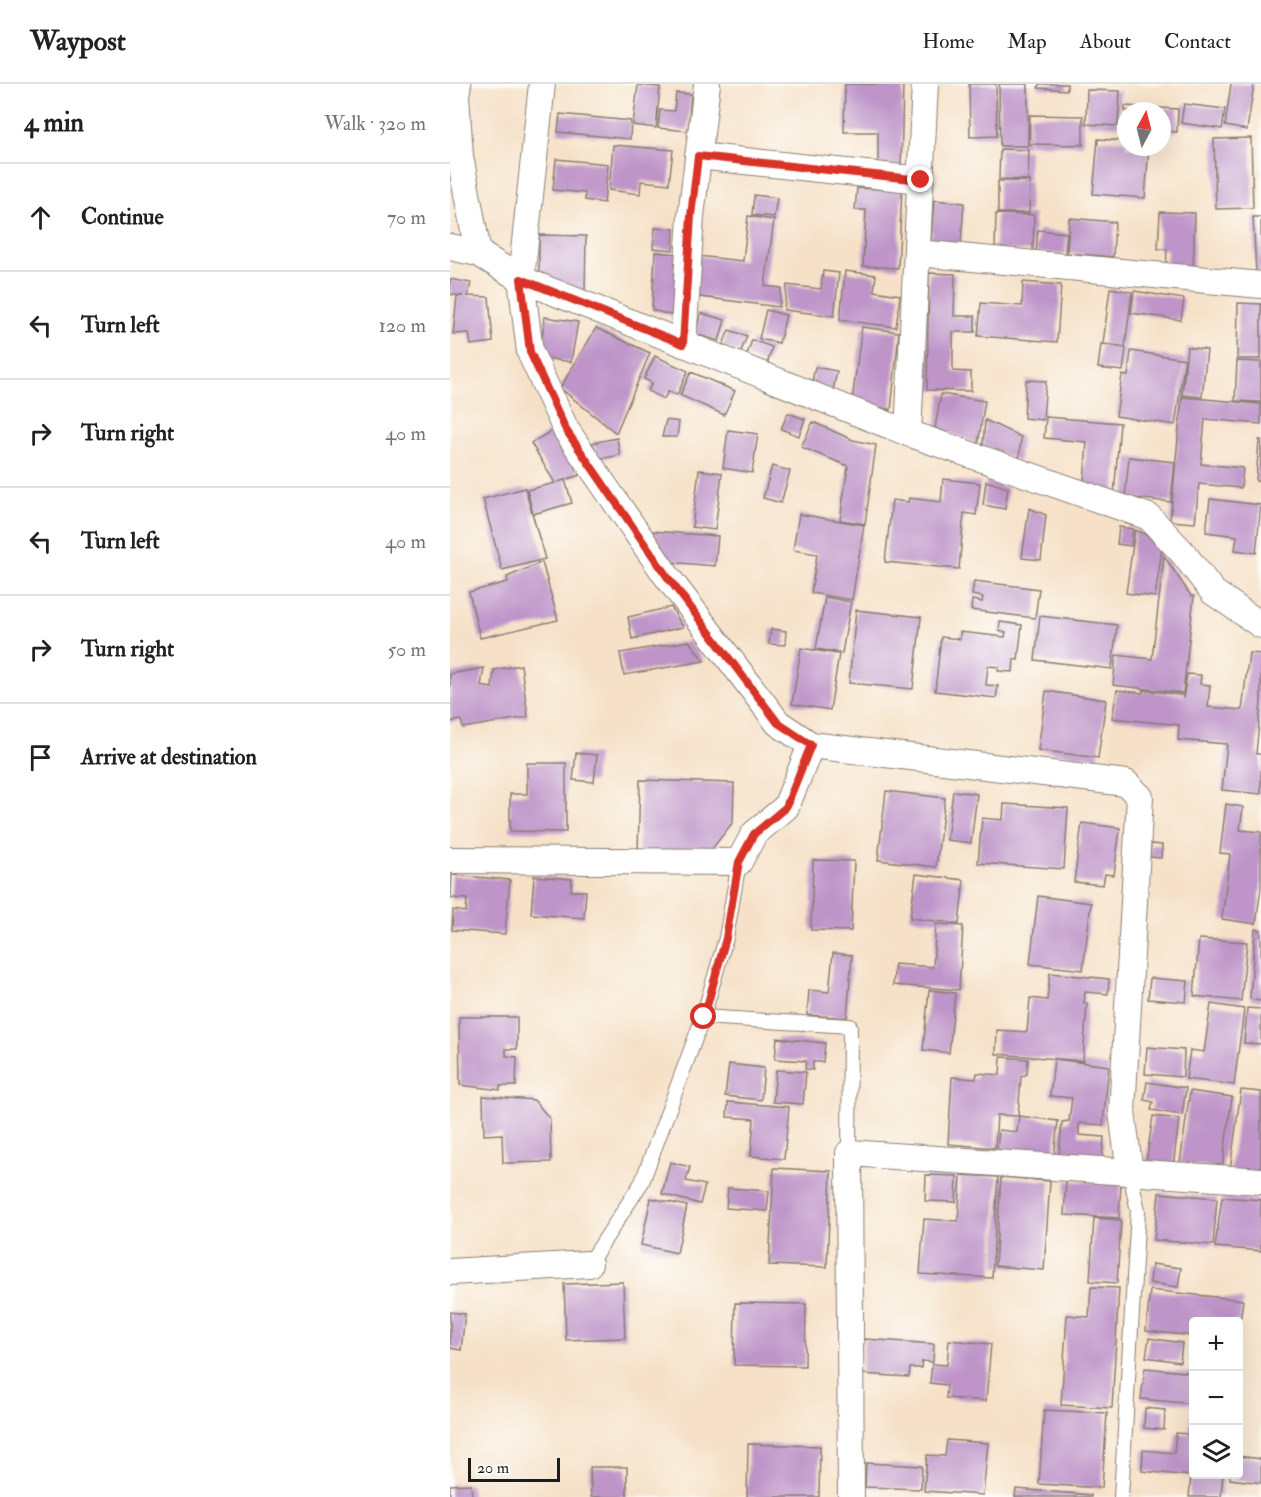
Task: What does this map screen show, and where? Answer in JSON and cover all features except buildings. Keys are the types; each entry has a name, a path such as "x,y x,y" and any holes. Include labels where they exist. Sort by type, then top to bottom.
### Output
{"street":[{"path":"458,84 456,95 460,156 478,254"},
{"path":"542,84 521,279 530,352 566,430 666,575 778,723 811,745 1126,783 1140,797 1122,1112 1130,1173"},
{"path":"683,344 691,216 707,84"},
{"path":"908,433 925,84"},
{"path":"698,156 921,180"},
{"path":"450,247 478,254 521,279 908,433 1149,517 1183,553 1213,592 1261,625"},
{"path":"918,253 1261,285"},
{"path":"450,860 739,862 754,834 786,807 811,745"},
{"path":"851,1497 849,1153 1261,1181"},
{"path":"450,1272 589,1264"}],"lane":[{"path":"589,1264 642,1182 704,1017 726,938 739,862"},
{"path":"704,1017 850,1026 849,1153"},
{"path":"1121,1497 1138,1211 1130,1173"}],"route":[{"path":"704,1017 726,938 739,862 754,834 786,807 811,745 778,723 666,575 566,430 530,352 521,279 683,344 691,216 698,156 921,180"}]}
